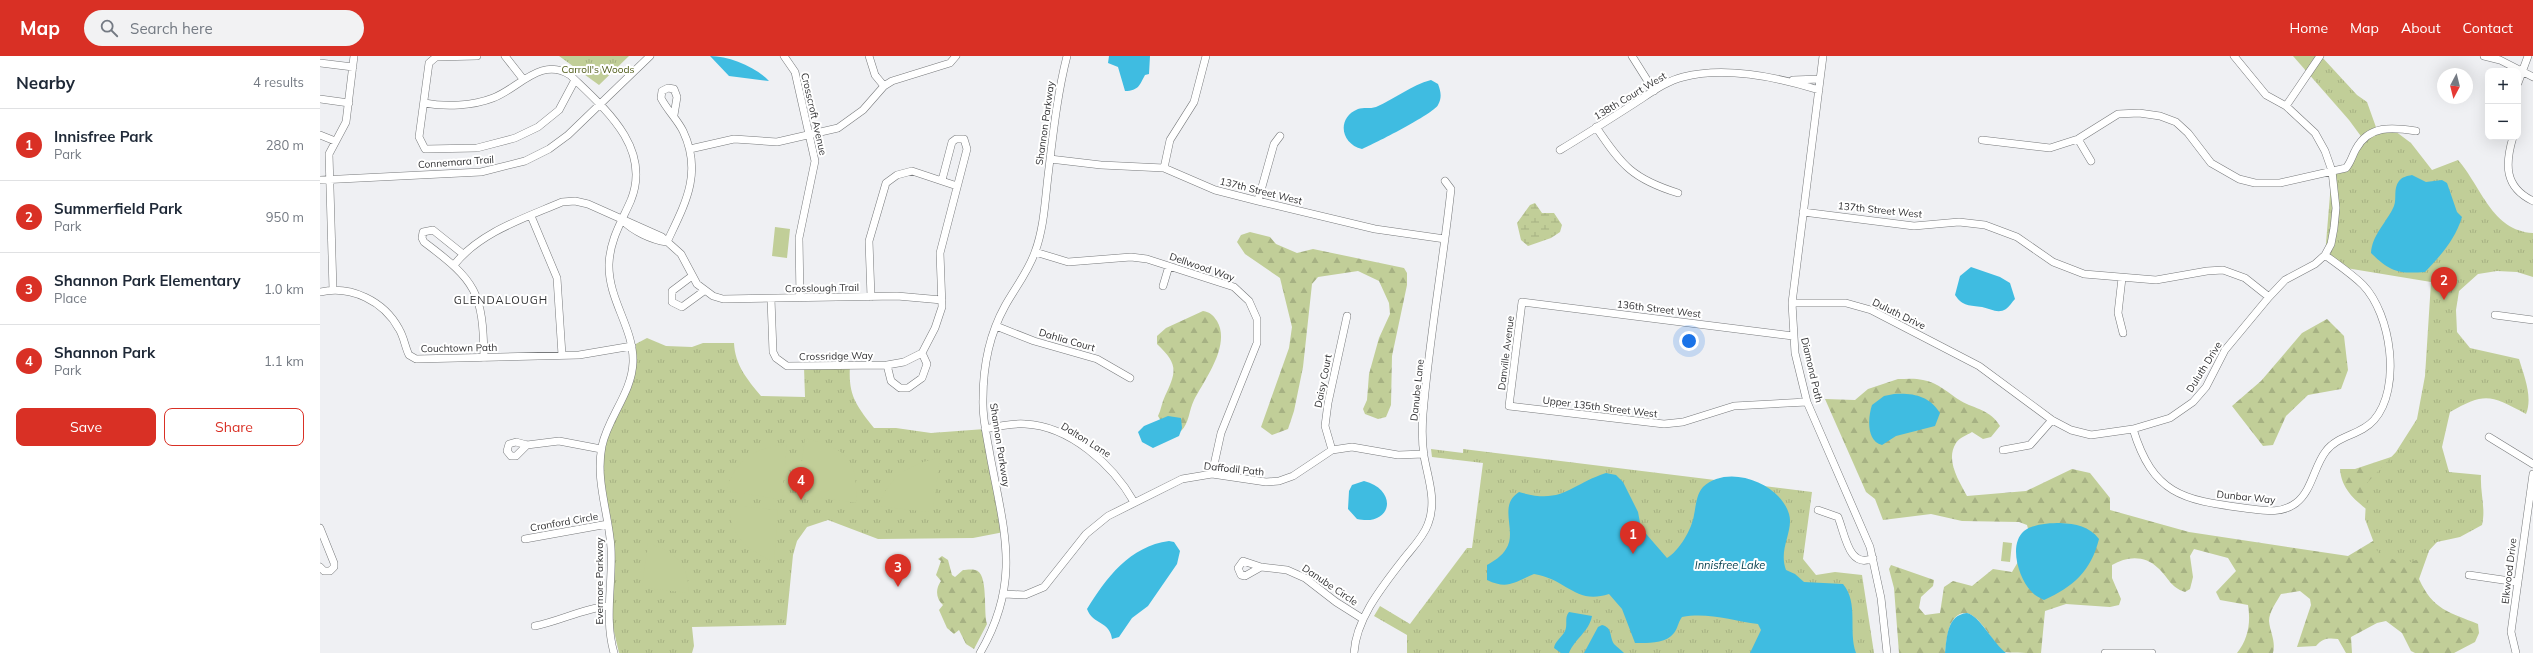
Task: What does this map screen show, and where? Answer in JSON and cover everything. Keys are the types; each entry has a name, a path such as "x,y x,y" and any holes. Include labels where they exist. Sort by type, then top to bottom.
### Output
{"street":[{"path":"333,290 329,154 346,122 354,56"},
{"path":"477,56 432,60 428,67 419,137 422,146 429,150 477,148 515,138 538,127 559,110 575,80"},
{"path":"504,56 523,79"},
{"name":"Connemara Trail","path":"320,180 481,172 513,166 536,156 559,142 600,105 650,56"},
{"name":"Crosscroft Avenue","path":"784,56 795,72 810,135 815,166 799,238 800,298"},
{"path":"869,56 875,75 884,86"},
{"path":"690,149 729,140 777,142 810,135 844,125 863,110 884,86 898,79 950,63 956,56"},
{"name":"Shannon Parkway","path":"980,653 994,630 1005,594 1008,572 1007,546 985,429 982,400 985,369 996,326 1035,252 1042,224 1059,89 1067,56"},
{"path":"1164,168 1170,140 1194,102 1206,56"},
{"path":"1632,56 1654,91"},
{"name":"Diamond Path","path":"1823,56 1792,303 1793,336 1807,402 1863,526 1873,558 1881,598 1887,653"},
{"path":"2234,56 2266,95 2286,106 2315,133 2325,152 2332,171 2336,208 2331,244 2325,255"},
{"path":"2286,106 2320,56"},
{"path":"2484,56 2500,60 2533,77"},
{"path":"2522,72 2528,56"},
{"path":"320,63 353,67"},
{"name":"Evermore Parkway","path":"424,103 442,105 487,100 507,92 523,79 542,71 556,70 565,72 600,105 626,136 635,162 633,194 610,252 609,277 616,306 632,346 633,363 630,382 607,430 601,449 600,476 608,524 611,561 608,606 614,653"},
{"name":"138th Court West","path":"1560,150 1654,91 1682,77 1710,72 1787,80 1820,79"},
{"name":"138th Court West","path":"1787,80 1819,90"},
{"path":"320,99 349,103"},
{"path":"1982,140 2050,148 2078,139 2118,114 2139,113 2160,116 2176,122 2188,133 2212,163 2239,179 2255,183 2280,183 2346,168 2363,138 2374,131 2396,128 2416,131"},
{"path":"667,242 682,213 689,193 692,169 690,149 674,115"},
{"path":"1596,127 1614,155 1630,171 1651,184 1678,193"},
{"path":"320,135 335,141"},
{"path":"1258,201 1274,144 1280,136"},
{"path":"922,353 935,328 942,300 940,253 967,149 964,139 956,139 952,142 942,180"},
{"path":"2078,139 2091,161"},
{"path":"2512,140 2508,153 2509,176 2522,195 2533,201"},
{"name":"137th Street West","path":"1050,159 1164,168 1215,190 1258,201 1376,229 1445,238"},
{"path":"871,297 869,241 886,183 897,175 912,171 957,186"},
{"name":"Danube Lane","path":"1354,653 1356,639 1363,619 1382,588 1418,542 1428,524 1432,506 1432,490 1424,454 1423,415 1451,189 1445,181"},
{"name":"Crosslough Trail","path":"454,265 463,254 485,237 562,202 576,201 588,204 622,219 630,227 658,241 667,242 681,254 692,276 704,291 723,299 897,296 942,300"},
{"name":"137th Street West","path":"1803,212 1914,226 1959,222 1985,225 2017,237 2053,262 2068,270 2122,278 2156,280 2207,271 2223,270 2245,278 2269,297"},
{"path":"531,216 557,278 562,355"},
{"path":"463,254 433,230 423,232 422,238 424,242 454,265 468,280 480,302 483,320 484,358"},
{"name":"Dellwood Way","path":"1035,252 1068,262 1131,257 1169,266 1234,287 1249,301 1257,319 1256,343 1221,433 1212,474"},
{"name":"Duluth Drive","path":"1792,303 1846,304 1871,310 1979,366 2052,420 2071,430 2091,435 2133,429 2170,418 2193,402 2206,387 2225,350 2269,297 2285,280 2315,264 2325,255"},
{"name":"Dunbar Way","path":"2133,429 2140,452 2150,470 2164,485 2183,496 2204,503 2273,512 2287,509 2298,502 2326,451 2338,440 2373,421 2383,408 2388,392 2389,344 2376,304 2363,285 2325,255"},
{"path":"1163,286 1169,266"},
{"path":"692,276 672,291 672,302 682,307 704,291"},
{"path":"2122,278 2118,313 2123,332"},
{"name":"Couchtown Path","path":"320,292 333,290 360,295 382,307 399,328 408,352 413,358 484,358 584,354 632,346"},
{"name":"Crossridge Way","path":"771,299 773,352 780,362 794,367 887,365 904,362 922,353 927,364 925,374 908,388 900,388 891,381 887,365"},
{"name":"136th Street West","path":"1522,302 1793,336"},
{"name":"Danville Avenue","path":"1509,406 1522,302"},
{"path":"2496,315 2533,320"},
{"name":"Daisy Court","path":"1332,450 1325,426 1328,402 1347,316"},
{"name":"Dahlia Court","path":"996,326 1034,341 1097,359 1130,378"},
{"name":"Upper 135th Street West","path":"1509,406 1664,424 1683,422 1734,406 1807,402"},
{"path":"2003,450 2030,446 2052,420"},
{"name":"Dalton Lane","path":"985,429 1026,424 1061,434 1109,466 1124,483 1134,502"},
{"path":"2489,437 2533,464"},
{"path":"527,445 559,441 601,449"},
{"name":"Daffodil Path","path":"1005,594 1025,595 1044,587 1086,534 1108,516 1182,479 1212,474 1266,482 1279,481 1293,476 1332,450 1352,447 1398,455 1424,454"},
{"name":"Elkwood Drive","path":"2516,653 2511,632 2533,474"},
{"path":"1818,510 1838,517 1852,556 1859,561 1865,562 1873,558"},
{"name":"Cranford Circle","path":"524,539 608,524"},
{"path":"320,528 334,563 334,567 330,571 324,571 320,567"},
{"name":"Danube Circle","path":"1261,567 1287,570 1305,578 1326,596 1363,619"},
{"path":"2469,575 2518,582"},
{"path":"535,626 561,619 587,609 608,606"},
{"path":"2104,653 2152,653"}],"green space":[{"name":"Carroll's Woods","path":"559,56 629,56 599,85"},
{"path":"2293,56 2321,56 2357,95 2367,102 2377,130 2391,128 2411,143 2432,170 2458,160 2497,216 2507,224 2519,230 2533,233 2533,277 2517,272 2497,271 2478,274 2459,291 2456,310 2457,332 2470,348 2519,359 2525,379 2529,401 2526,414 2504,403 2488,398 2472,401 2450,412 2442,447 2449,472 2481,475 2483,506 2482,525 2460,537 2437,542 2421,559 2402,564 2377,551 2365,519 2367,483 2396,452 2417,419 2425,376 2431,282 2340,267 2325,255 2332,171 2346,168 2363,139 2349,120"},
{"path":"1535,203 1542,213 1554,213 1562,225 1560,232 1551,238 1528,246 1521,240 1517,223 1530,205"},
{"path":"775,227 790,229 787,258 772,256"},
{"path":"1250,232 1270,237 1276,244 1297,253 1313,249 1404,268 1407,273 1407,285 1392,356 1391,405 1386,417 1378,419 1365,414 1363,409 1367,400 1369,374 1379,338 1390,314 1389,303 1379,281 1358,271 1318,277 1312,284 1303,367 1294,411 1288,429 1272,435 1261,427 1289,348 1292,327 1280,278 1245,254 1237,242 1241,235"},
{"path":"1203,311 1211,314 1217,321 1221,341 1215,362 1192,404 1186,425 1181,431 1164,426 1158,416 1172,380 1173,368 1169,357 1157,344 1157,336 1166,328"},
{"path":"2327,319 2344,336 2348,370 2341,389 2308,395 2286,416 2273,445 2263,446 2232,406 2261,381 2302,333"},
{"path":"647,338 666,346 692,347 703,343 734,343 739,365 761,396 805,397 804,367 850,366 850,385 854,399 862,413 874,428 896,428 931,433 985,429 1004,532 973,538 878,539 828,520 807,527 797,541 793,555 786,625 692,627 694,646 692,653 619,653 608,606 611,561 601,449 630,381 632,346"},
{"path":"1898,379 1917,379 1934,383 1966,404 1982,410 1992,416 2000,426 1991,437 1983,439 1972,432 1961,438 1956,443 1952,456 1954,470 1967,496 2026,491 2072,469 2090,473 2110,498 2110,510 2189,532 2348,556 2373,541 2379,519 2348,492 2344,485 2340,469 2355,469 2409,451 2435,534 2419,579 2424,589 2436,604 2450,613 2478,624 2479,633 2475,642 2454,653 2415,653 2411,651 2402,633 2386,621 2377,623 2351,637 2352,653 2346,653 2338,639 2326,639 2321,641 2316,646 2297,647 2311,605 2310,599 2300,591 2281,594 2272,610 2269,621 2274,649 2273,653 2237,653 2244,642 2248,630 2248,605 2220,600 2216,592 2236,571 2228,558 2194,549 2190,556 2193,577 2190,589 2185,592 2176,588 2153,564 2142,559 2136,558 2124,560 2112,565 2112,578 2121,599 2119,605 2110,607 2066,604 2045,611 2041,653 2004,652 1984,627 1973,616 1967,613 1960,614 1952,621 1948,631 1945,653 1899,653 1894,588 1889,569 1891,565 1934,580 1933,586 1921,597 1919,608 1925,615 1940,613 1944,587 1953,581 1972,586 1993,569 2012,572 2031,540 2027,525 2019,522 1962,521 1931,514 1883,520 1875,499 1866,492 1825,399 1855,400 1868,389"},
{"path":"805,438 832,447 841,452 847,458 852,465 855,475 857,503 800,495 798,493"},
{"path":"787,444 782,497 778,499 726,491 735,470 748,457 765,449"},
{"path":"1431,449 1463,453 1463,449 1812,492 1803,559 1816,575 1835,572 1862,575 1874,653 1407,653 1407,635 1374,616 1380,606 1410,624 1467,548 1472,548 1483,463 1432,457"},
{"path":"940,457 933,510 929,512 878,506 889,486 902,473 918,464"},
{"path":"728,505 778,510 774,562 755,552 742,541 733,526"},
{"path":"2003,542 2012,543 2010,562 2001,561"},
{"path":"648,543 666,550 679,560 686,574 689,593 645,588 642,586"},
{"path":"942,556 948,560 952,575 955,577 963,570 975,570 979,572 982,578 985,594 987,624 974,649 966,644 959,630 954,634 947,628 939,610 943,605 937,594 941,581 936,575 941,561 938,559"}],"water":[{"path":"710,56 717,56 742,63 757,71 769,81 729,76"},
{"path":"1109,56 1150,56 1149,74 1145,75 1136,88 1130,91 1125,91 1118,67 1108,63"},
{"path":"1431,80 1438,84 1441,95 1438,105 1434,109 1403,128 1362,149 1349,142 1344,130 1344,124 1346,118 1351,113 1360,108 1376,107 1417,85"},
{"path":"2412,175 2426,182 2442,180 2447,183 2457,212 2462,217 2456,233 2442,253 2425,272 2408,273 2390,268 2371,253 2374,240 2394,206 2397,184 2406,176"},
{"path":"1971,267 2000,277 2010,283 2015,299 2007,308 2000,311 1994,311 1964,304 1958,299 1955,295 1960,276"},
{"path":"1908,394 1926,399 1936,407 1940,413 1935,426 1896,436 1882,445 1873,439 1871,434 1869,422 1872,405 1884,396"},
{"path":"1168,416 1181,418 1182,428 1179,436 1153,448 1142,442 1138,432 1144,426"},
{"name":"Innisfree Lake","path":"1606,473 1616,475 1623,482 1638,512 1641,528 1667,558 1672,555 1680,545 1691,527 1701,490 1714,480 1726,477 1739,477 1752,480 1775,493 1784,503 1790,520 1784,555 1786,570 1795,574 1804,582 1843,584 1851,600 1853,636 1856,653 1750,653 1761,630 1758,624 1711,616 1682,617 1671,637 1656,642 1635,643 1622,609 1609,594 1597,597 1579,594 1555,581 1534,574 1506,585 1487,580 1487,565 1502,554 1509,542 1509,504 1519,492 1546,496 1556,495"},
{"path":"1364,481 1383,492 1386,499 1387,506 1384,513 1378,518 1369,520 1357,519 1348,509 1349,491 1352,485"},
{"path":"2060,523 2082,526 2091,531 2099,539 2091,560 2079,577 2064,589 2044,600 2032,592 2023,579 2017,562 2017,545 2019,537 2024,531 2041,524"},
{"path":"1169,541 1174,542 1180,551 1177,564 1148,606 1132,618 1119,637 1112,639 1111,633 1108,629 1093,618 1087,609 1102,586 1120,565 1142,549"},
{"path":"1569,612 1592,616 1585,631 1569,653 1561,653 1554,648 1565,631"},
{"path":"1967,613 1972,615 1981,624 2006,653 1945,653 1949,628 1952,622 1960,615"},
{"path":"1602,625 1608,628 1612,641 1624,653 1584,653 1598,627"}],"place":[{"name":"Summerfield Park","path":"2444,300"},
{"name":"Shannon Park","path":"801,500"},
{"name":"Innisfree Park","path":"1633,554"},
{"name":"Shannon Park Elementary","path":"898,587"}],"district":[{"name":"GLENDALOUGH","path":"501,300"}]}
